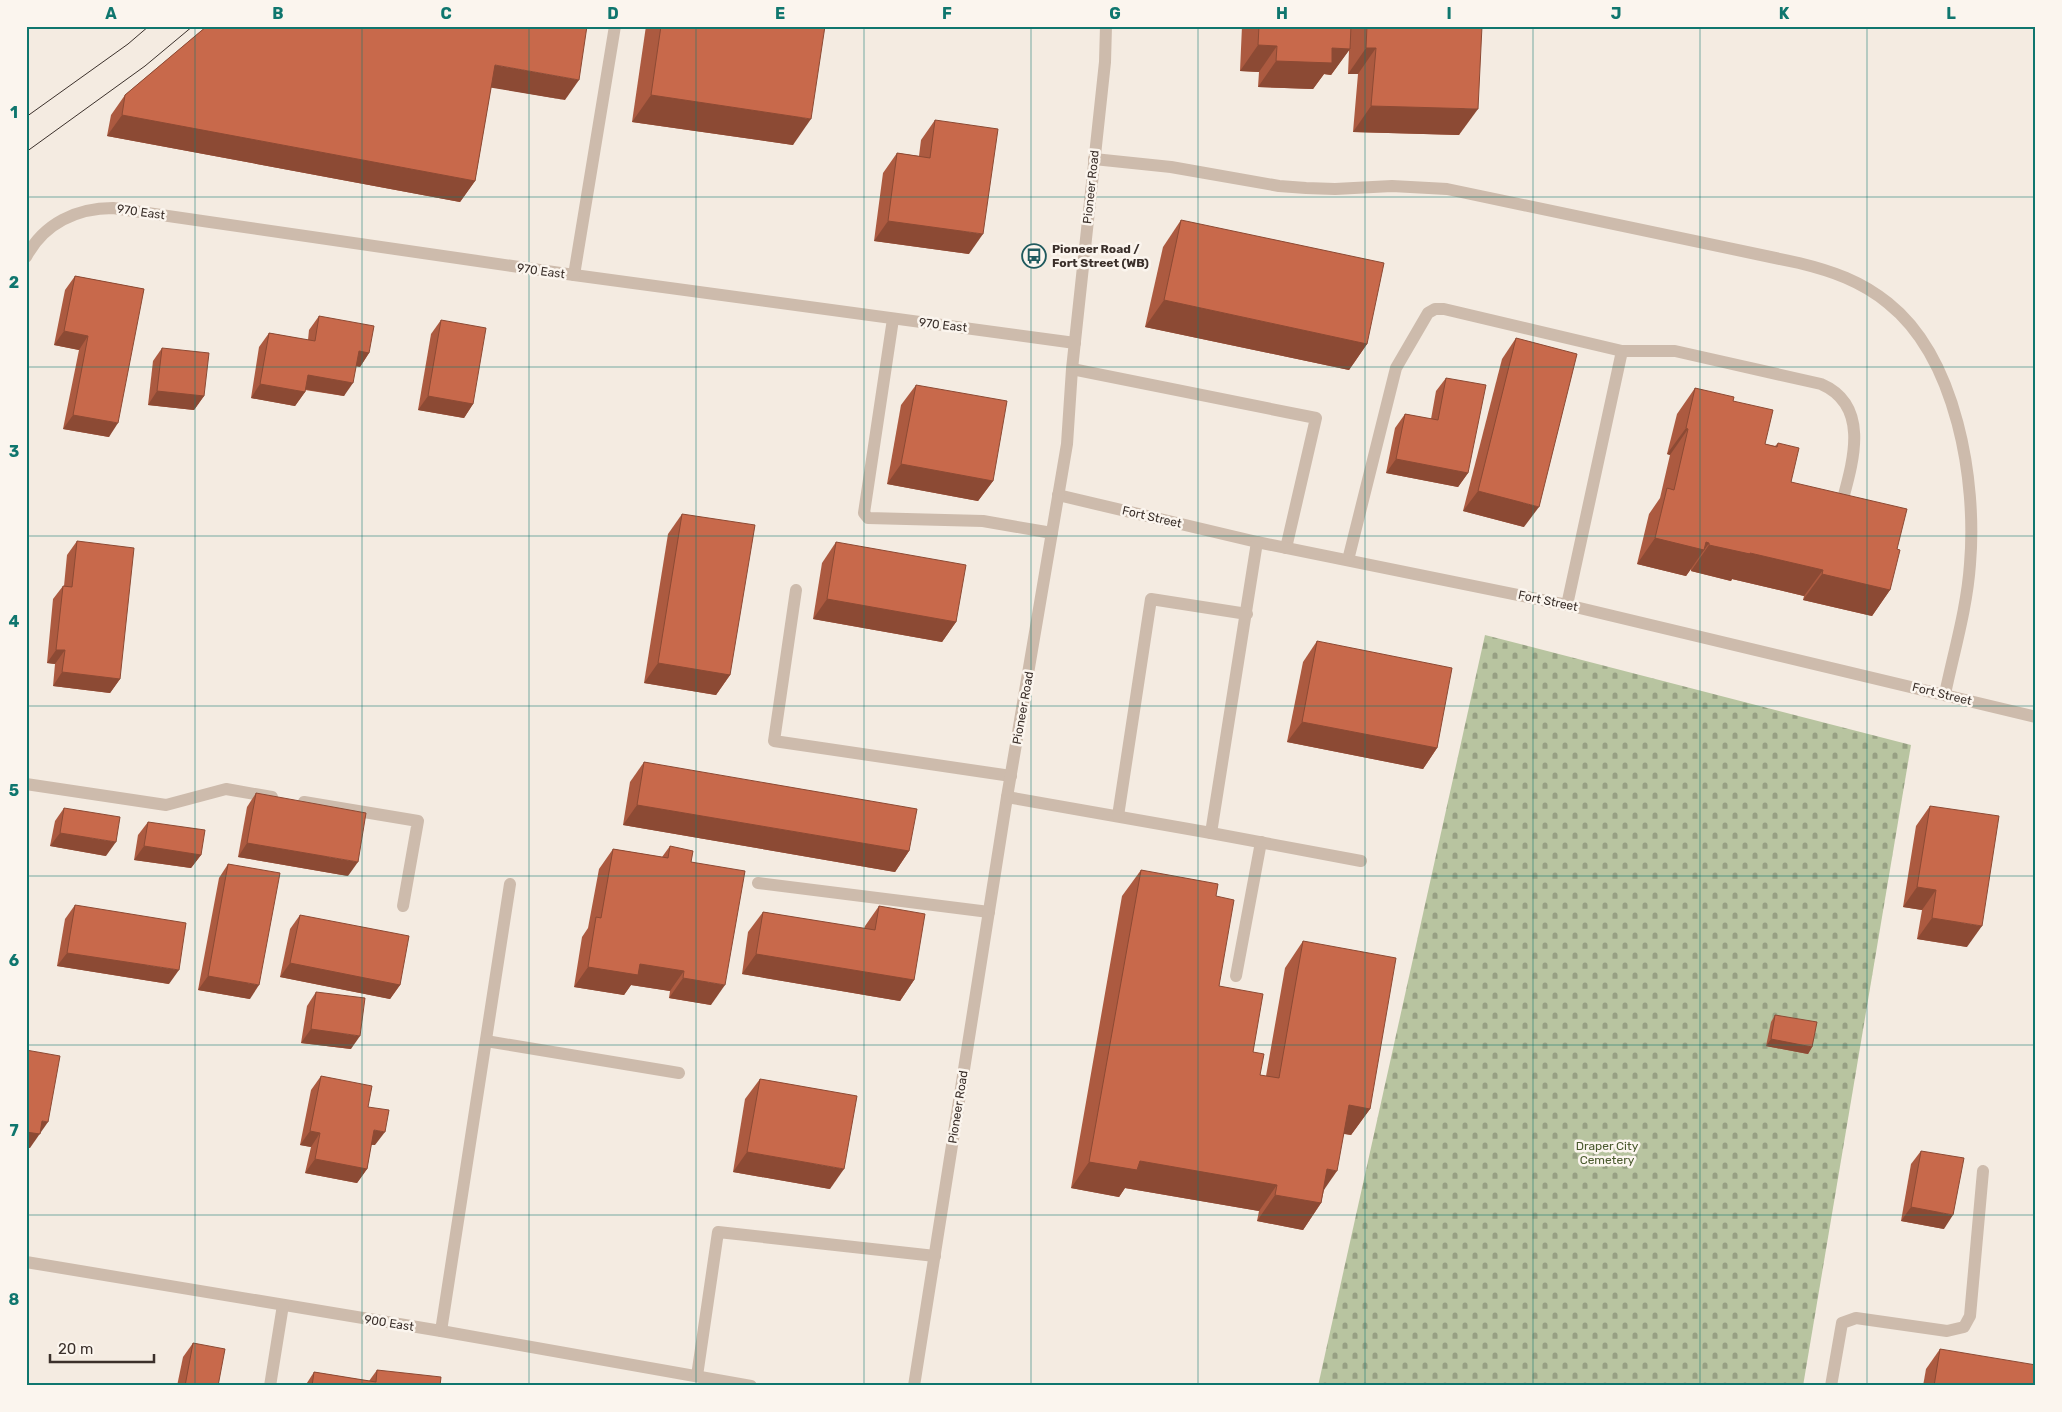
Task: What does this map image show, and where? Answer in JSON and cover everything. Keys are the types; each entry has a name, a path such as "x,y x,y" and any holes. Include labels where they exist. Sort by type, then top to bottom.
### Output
{"street":[{"path":"574,275 615,26"},
{"name":"Pioneer Road","path":"914,1386 1007,797 1067,444 1072,369 1104,62 1106,26"},
{"path":"1094,159 1175,168 1279,186 1335,189 1392,186 1447,189 1799,263 1828,270 1864,286 1888,303 1921,338 1943,382 1956,419 1965,457 1971,514 1970,566 1966,600 1945,694"},
{"name":"970 East","path":"26,257 31,247 44,232 57,222 80,212 96,208 113,208 574,275 1075,343"},
{"path":"1348,560 1396,368 1428,313 1435,309 1444,309 1622,351 1675,351 1821,384 1834,390 1844,398 1855,436 1854,456 1841,506"},
{"path":"893,319 864,513 868,518 983,521 1052,533"},
{"path":"1567,605 1622,351"},
{"path":"1072,369 1316,418 1286,548"},
{"name":"Fort Street","path":"1058,495 1257,542 1567,605 2036,717"},
{"path":"1211,833 1257,542"},
{"path":"796,590 774,741 1011,776"},
{"path":"1118,816 1151,599 1247,614"},
{"path":"26,784 166,805 226,789 418,822 403,906"},
{"path":"1007,797 1361,861"},
{"path":"1236,976 1261,842"},
{"path":"758,883 989,912"},
{"path":"441,1331 510,884"},
{"path":"486,1042 679,1073"},
{"path":"1831,1386 1842,1323 1856,1318 1947,1331 1964,1327 1970,1316 1983,1171"},
{"path":"697,1376 718,1232 935,1256"},
{"name":"900 East","path":"26,1262 441,1331 752,1386"},
{"path":"270,1386 283,1305"}],"green space":[{"name":"Draper City Cemetery","path":"1485,635 1911,745 1803,1386 1318,1386"}],"building":[{"path":"207,26 587,26 579,80 495,65 475,181 122,115 125,95"},
{"path":"661,26 825,26 811,119 651,95"},
{"path":"1259,26 1351,26 1350,49 1332,48 1332,63 1276,61 1277,46 1258,45"},
{"path":"1367,26 1482,26 1478,109 1371,106 1376,48 1366,48"},
{"path":"935,120 998,129 983,234 888,221 897,153 930,158"},
{"path":"1181,220 1384,263 1367,344 1164,300"},
{"path":"75,276 144,289 118,423 73,415 88,336 64,331"},
{"path":"319,316 374,326 369,353 359,351 353,383 308,375 305,392 260,384 269,333 315,341"},
{"path":"441,320 486,328 473,404 428,396"},
{"path":"1516,338 1577,354 1539,507 1478,491"},
{"path":"162,348 209,353 204,396 157,391"},
{"path":"1446,378 1486,385 1468,473 1396,459 1405,414 1438,420"},
{"path":"916,385 1007,401 993,481 901,464"},
{"path":"1695,388 1734,397 1733,401 1773,410 1765,444 1777,447 1778,443 1799,448 1791,482 1907,509 1897,549 1900,550 1890,590 1822,574 1823,570 1709,545 1706,542 1704,550 1655,538 1667,488 1674,490"},
{"path":"682,514 755,525 730,675 658,663"},
{"path":"77,541 134,548 120,679 62,672 65,650 56,650 63,586 72,587"},
{"path":"836,542 966,565 956,622 827,599"},
{"path":"1317,641 1452,668 1437,748 1302,722"},
{"path":"644,762 917,809 909,851 637,805"},
{"path":"256,793 366,813 358,862 247,843"},
{"path":"1930,806 1999,816 1982,926 1932,918 1936,890 1917,887"},
{"path":"64,808 120,817 116,842 60,833"},
{"path":"148,822 205,830 201,855 144,846"},
{"path":"670,846 693,851 691,862 745,871 725,985 683,978 684,971 640,964 638,975 588,967 596,917 601,918 613,849 668,858"},
{"path":"228,864 280,873 259,985 208,976"},
{"path":"1141,870 1218,884 1216,896 1234,900 1219,986 1263,994 1253,1052 1264,1054 1260,1075 1279,1078 1303,941 1396,958 1370,1109 1349,1105 1337,1171 1327,1169 1321,1203 1275,1195 1277,1185 1140,1161 1137,1170 1089,1162"},
{"path":"75,905 186,923 179,970 67,953"},
{"path":"879,906 925,914 914,980 756,954 763,912 875,930"},
{"path":"300,915 409,936 400,985 290,963"},
{"path":"316,992 365,998 360,1036 311,1029"},
{"path":"1775,1015 1817,1022 1812,1047 1771,1039"},
{"path":"26,1050 60,1056 48,1122 42,1121 40,1134 26,1132"},
{"path":"321,1076 372,1086 368,1107 389,1110 385,1132 374,1130 367,1169 315,1159 320,1133 310,1131"},
{"path":"760,1079 857,1096 844,1169 747,1152"},
{"path":"1921,1151 1964,1158 1953,1215 1911,1207"},
{"path":"193,1343 225,1349 218,1386 185,1386"},
{"path":"1940,1349 2036,1365 2034,1386 1934,1386"},
{"path":"377,1370 441,1377 440,1386 312,1386 314,1372 376,1382"},
{"path":"26,1383 47,1386 26,1386"}],"tram line":[{"path":"26,117 128,44 149,26"},
{"path":"26,152 145,66 193,26"}],"place":[{"name":"Pioneer Road / Fort Street (WB)","path":"1034,256"}]}
